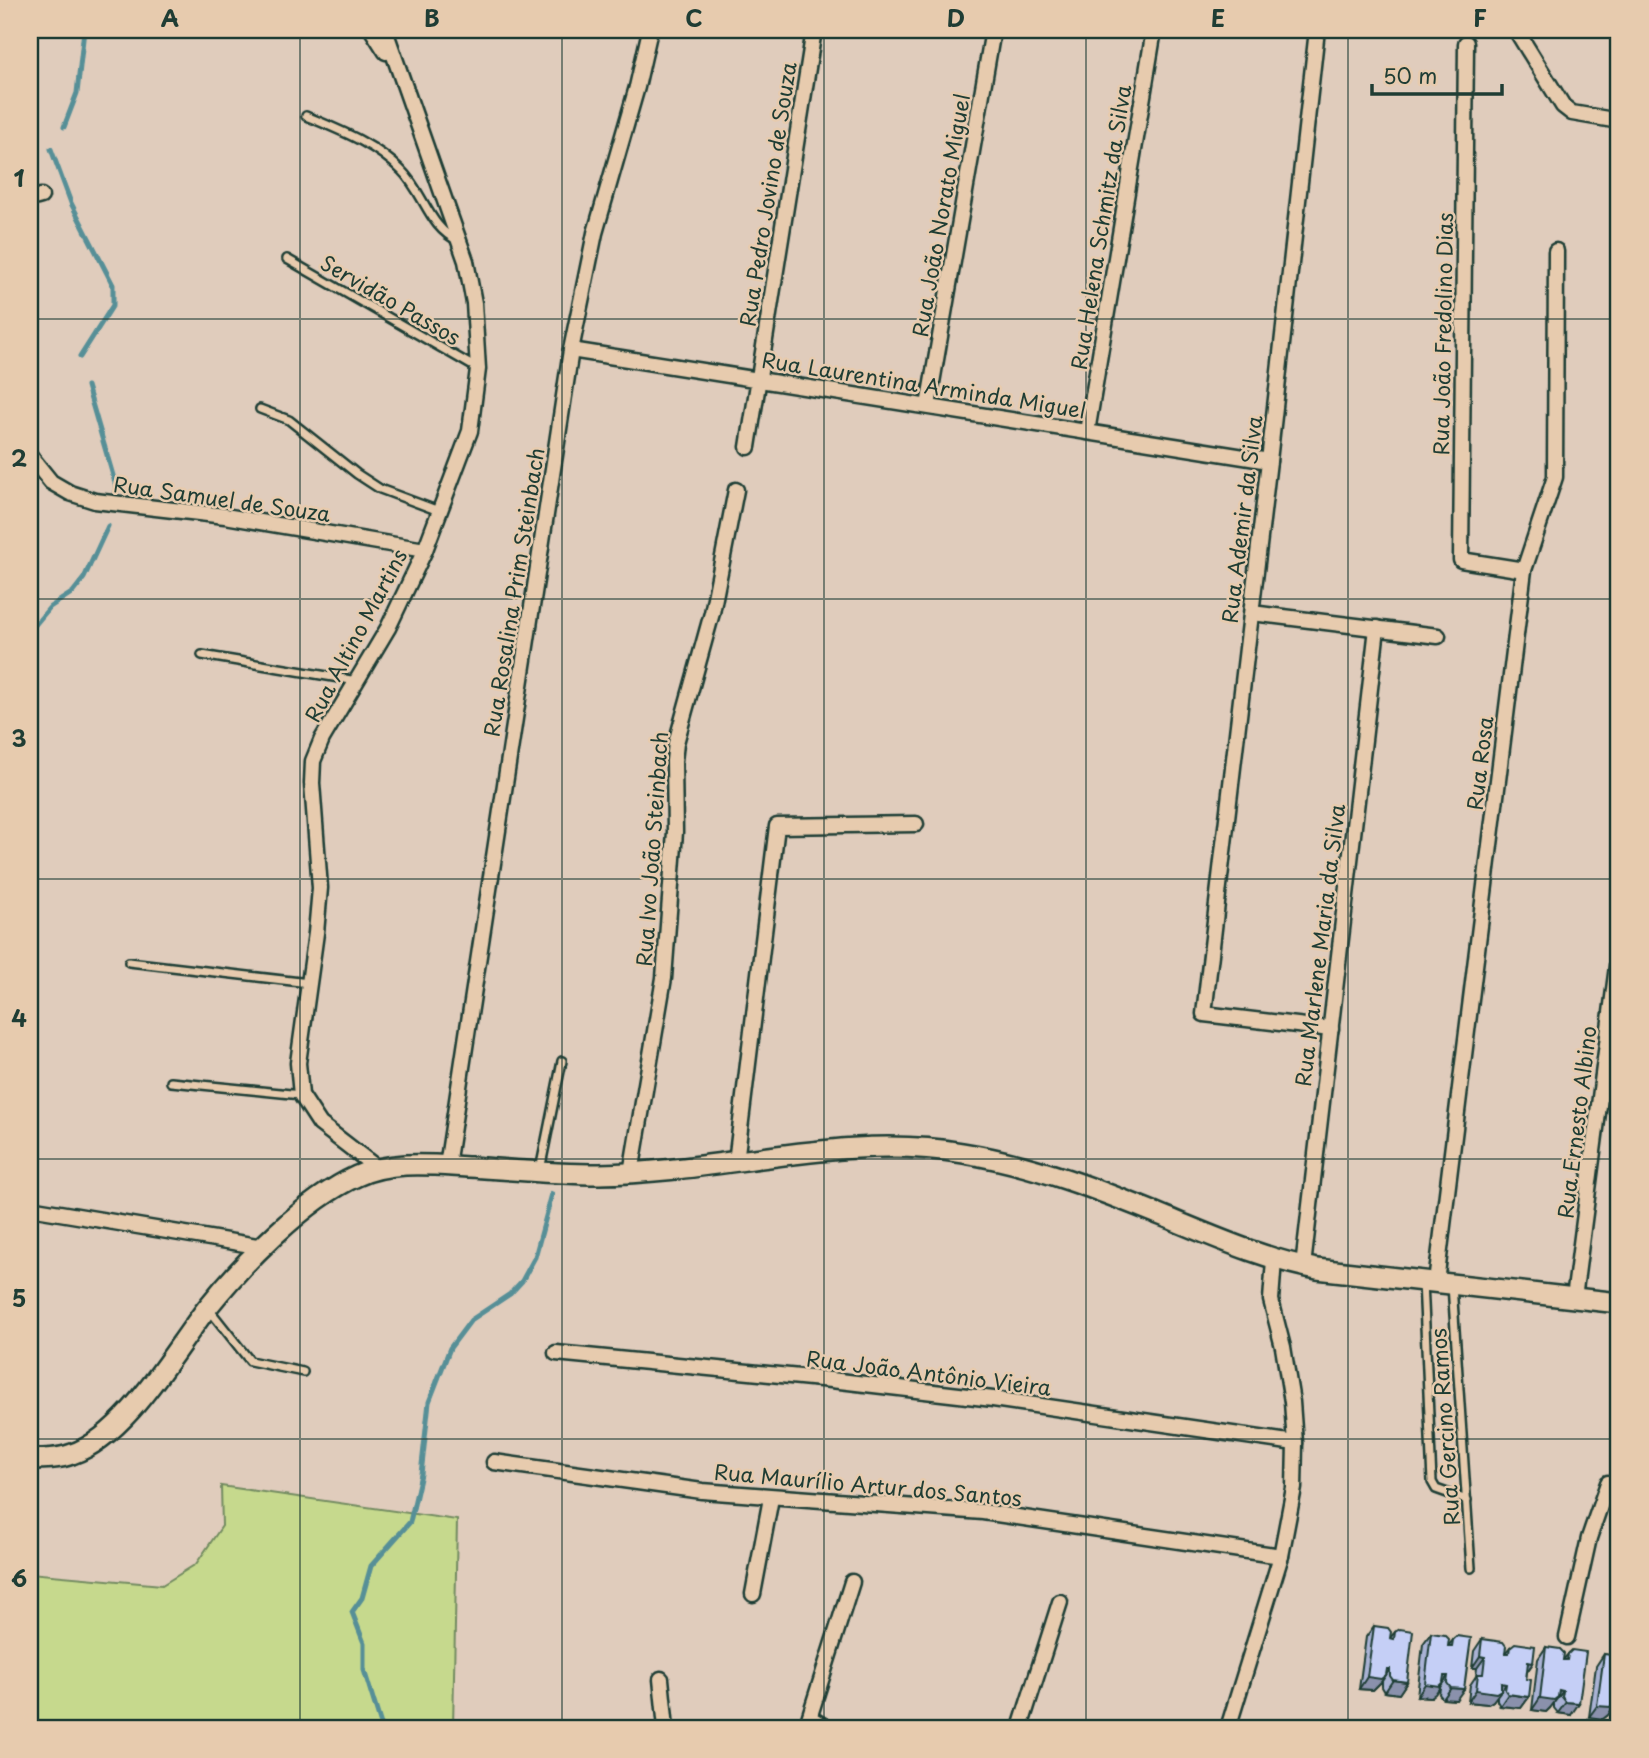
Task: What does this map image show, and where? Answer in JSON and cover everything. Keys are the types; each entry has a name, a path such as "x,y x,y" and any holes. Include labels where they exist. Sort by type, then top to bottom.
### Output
{"main road":[{"path":"30,1460 58,1458 75,1453 115,1426 150,1386 207,1308 263,1247 310,1206 353,1178 377,1168 418,1165 631,1172 882,1146 922,1147 965,1153 1076,1184 1274,1260 1303,1266 1619,1303"}],"street":[{"name":"Rua Altino Martins","path":"372,30 386,52 395,59 460,241 474,303 478,369 470,431 425,550 388,628 322,739 313,761 312,783 320,888 298,1063 301,1095 320,1124 377,1168"},
{"path":"385,30 395,59"},
{"name":"Rua Rosalina Prim Steinbach","path":"447,1166 571,350 595,233 637,87 650,30"},
{"name":"Rua Pedro Jovino de Souza","path":"748,447 814,30"},
{"name":"Rua João Norato Miguel","path":"928,407 993,30"},
{"name":"Rua Helena Schmitz da Silva","path":"1087,432 1154,30"},
{"name":"Rua Ademir da Silva","path":"1317,30 1204,1014 1331,1029"},
{"path":"1516,30 1563,106 1572,113 1619,121"},
{"name":"Rua João Fredolino Dias","path":"1466,43 1461,560 1524,570"},
{"name":"Rua Rosa","path":"1437,1282 1524,570 1555,477 1556,251"},
{"name":"Rua Laurentina Arminda Miguel","path":"571,350 1269,461"},
{"name":"Rua Samuel de Souza","path":"30,456 51,482 70,493 95,501 237,518 425,550"},
{"name":"Rua Ivo João Steinbach","path":"631,1172 664,978 675,832 676,743 712,613 736,490"},
{"path":"1252,612 1438,636"},
{"name":"Rua Marlene Maria da Silva","path":"1303,1266 1377,628"},
{"path":"736,1162 777,826 916,824"},
{"name":"Rua Ernesto Albino","path":"1574,1298 1619,951"},
{"path":"30,1208 263,1247"},
{"path":"1228,1728 1281,1556 1294,1488 1295,1443 1288,1375 1270,1300 1274,1260"},
{"name":"Rua João Antônio Vieira","path":"556,1353 980,1397 1295,1443"},
{"name":"Rua Maurílio Artur dos Santos","path":"494,1462 702,1491 983,1512 1281,1556"},
{"path":"1567,1637 1589,1538 1614,1484"},
{"path":"753,1594 771,1497"},
{"path":"827,1728 808,1723 852,1582"},
{"path":"1020,1728 1060,1602"},
{"path":"661,1679 666,1728"}],"lane":[{"path":"306,116 358,138 380,151 416,187 437,226 445,234 460,241"},
{"name":"Servidão Passos","path":"286,260 478,369"},
{"path":"260,409 289,420 380,489 440,511"},
{"path":"202,655 358,681"},
{"path":"129,962 309,983"},
{"path":"540,1171 562,1061"},
{"path":"172,1082 301,1095"},
{"path":"1437,1282 1432,1482 1436,1489 1466,1500"},
{"name":"Rua Gercino Ramos","path":"1437,1282 1466,1500 1471,1568"},
{"path":"207,1308 250,1361 303,1372"}],"green space":[{"path":"221,1486 457,1520 453,1728 30,1728 30,1573 162,1585 196,1564 222,1526"}],"building":[{"path":"1374,1626 1388,1628 1391,1632 1390,1638 1394,1639 1395,1632 1400,1629 1413,1631 1407,1682 1393,1680 1390,1669 1387,1669 1386,1675 1381,1679 1367,1677"},
{"path":"1431,1633 1445,1635 1449,1639 1448,1646 1452,1646 1457,1636 1471,1638 1464,1689 1451,1688 1447,1683 1448,1676 1444,1676 1439,1686 1425,1684"},
{"path":"1482,1639 1503,1642 1506,1646 1505,1653 1509,1653 1510,1647 1515,1643 1535,1646 1533,1663 1528,1662 1526,1679 1531,1680 1529,1697 1508,1694 1505,1690 1506,1684 1501,1683 1501,1690 1496,1693 1476,1690 1478,1674 1483,1674 1485,1657 1480,1656"},
{"path":"1546,1647 1560,1649 1564,1653 1563,1660 1567,1660 1572,1650 1586,1652 1579,1703 1566,1702 1562,1697 1563,1691 1559,1690 1558,1697 1554,1700 1540,1698"},
{"path":"1604,1654 1619,1658 1619,1698 1616,1697 1616,1704 1611,1707 1597,1706"}],"waterway":[{"path":"64,127 77,93 84,30"},
{"path":"51,149 71,203 113,285 113,305 80,357"},
{"path":"87,386 116,486 116,497"},
{"path":"30,631 50,607 73,592 84,578 108,526"},
{"path":"382,1728 364,1670 364,1643 352,1612 362,1598 371,1566 410,1522 421,1474 429,1402 450,1348 471,1320 510,1294 522,1281 535,1257 552,1194"}]}
